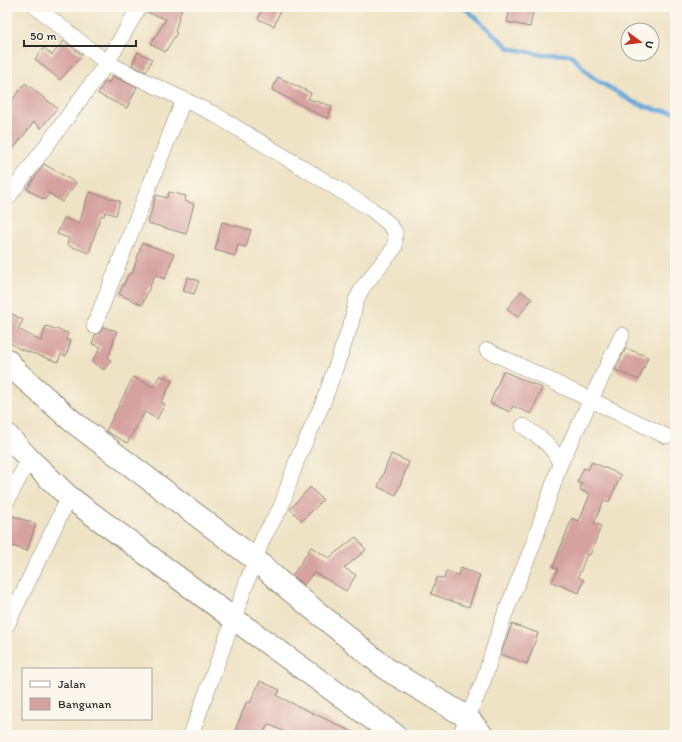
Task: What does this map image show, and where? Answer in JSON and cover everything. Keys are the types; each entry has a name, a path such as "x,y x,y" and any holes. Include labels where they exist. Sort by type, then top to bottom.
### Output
{"highway":[{"path":"7,360 18,373 72,421 256,560 280,582 388,670 463,726 482,735"},
{"path":"7,435 29,459 69,497 234,619 395,735"}],"street":[{"path":"36,7 107,63 214,114 371,209 388,223 395,232 395,246 363,287 356,300 350,324 323,403 297,460 281,507 263,538 191,735"},
{"path":"7,199 107,63 139,7"},
{"path":"94,326 184,99"},
{"path":"463,726 483,682 504,616 533,545 560,464 622,335"},
{"path":"487,350 666,436"},
{"path":"523,426 548,443 557,454 560,464"},
{"path":"7,501 29,459"},
{"path":"7,626 69,497"}],"building":[{"path":"148,7 182,7 175,32 177,33 165,52 151,44 166,19 146,12"},
{"path":"263,7 282,7 274,26 258,19"},
{"path":"510,7 534,7 530,27 507,22"},
{"path":"64,41 82,55 60,80 35,59 44,48 52,55"},
{"path":"138,52 152,59 146,72 132,65"},
{"path":"112,76 137,87 127,108 98,94 105,81 109,83"},
{"path":"278,77 311,93 308,99 332,106 328,119 272,90"},
{"path":"25,83 57,108 41,128 34,122 7,157 7,107"},
{"path":"44,164 76,183 62,202 49,193 45,200 27,189"},
{"path":"89,192 120,201 116,215 105,212 104,216 101,215 89,253 67,245 69,238 57,234 64,218 79,224"},
{"path":"169,192 186,196 185,201 194,204 186,234 148,223 156,195 167,198"},
{"path":"222,222 251,230 246,247 238,245 235,256 215,250"},
{"path":"142,243 174,254 165,279 155,275 142,305 119,294 129,273 132,274"},
{"path":"188,277 199,281 194,294 183,291"},
{"path":"521,291 532,299 518,317 507,309"},
{"path":"7,311 23,320 18,329 41,341 46,326 68,333 66,340 71,341 66,356 61,354 58,362 20,349 10,343 7,348"},
{"path":"103,327 117,331 108,358 111,360 104,370 92,362 101,347 92,344 95,335 100,333"},
{"path":"626,348 648,357 639,380 615,370"},
{"path":"503,371 542,388 531,414 513,406 510,412 490,403"},
{"path":"160,375 172,381 161,402 165,404 157,419 145,412 127,443 106,431 133,377 153,387"},
{"path":"391,454 409,462 396,495 378,487"},
{"path":"592,462 621,475 609,502 604,500 594,523 601,526 590,555 587,554 578,577 584,580 579,593 552,582 558,569 553,567 572,518 579,521 590,494 580,490 582,484 577,482 584,468 588,470"},
{"path":"310,487 323,500 302,521 290,509"},
{"path":"7,514 36,524 27,551 7,544"},
{"path":"356,537 366,550 344,568 356,575 346,591 314,572 304,585 292,576 311,547 329,558"},
{"path":"460,568 480,575 469,607 431,594 437,577 444,579 446,571 458,575"},
{"path":"512,624 538,633 527,664 501,654"},
{"path":"260,681 280,690 277,696 359,735 291,735 268,724 263,735 233,735 247,701 250,703"}],"waterway":[{"path":"464,7 509,48 539,54 571,55 592,77 633,102 656,110 675,112"}]}
